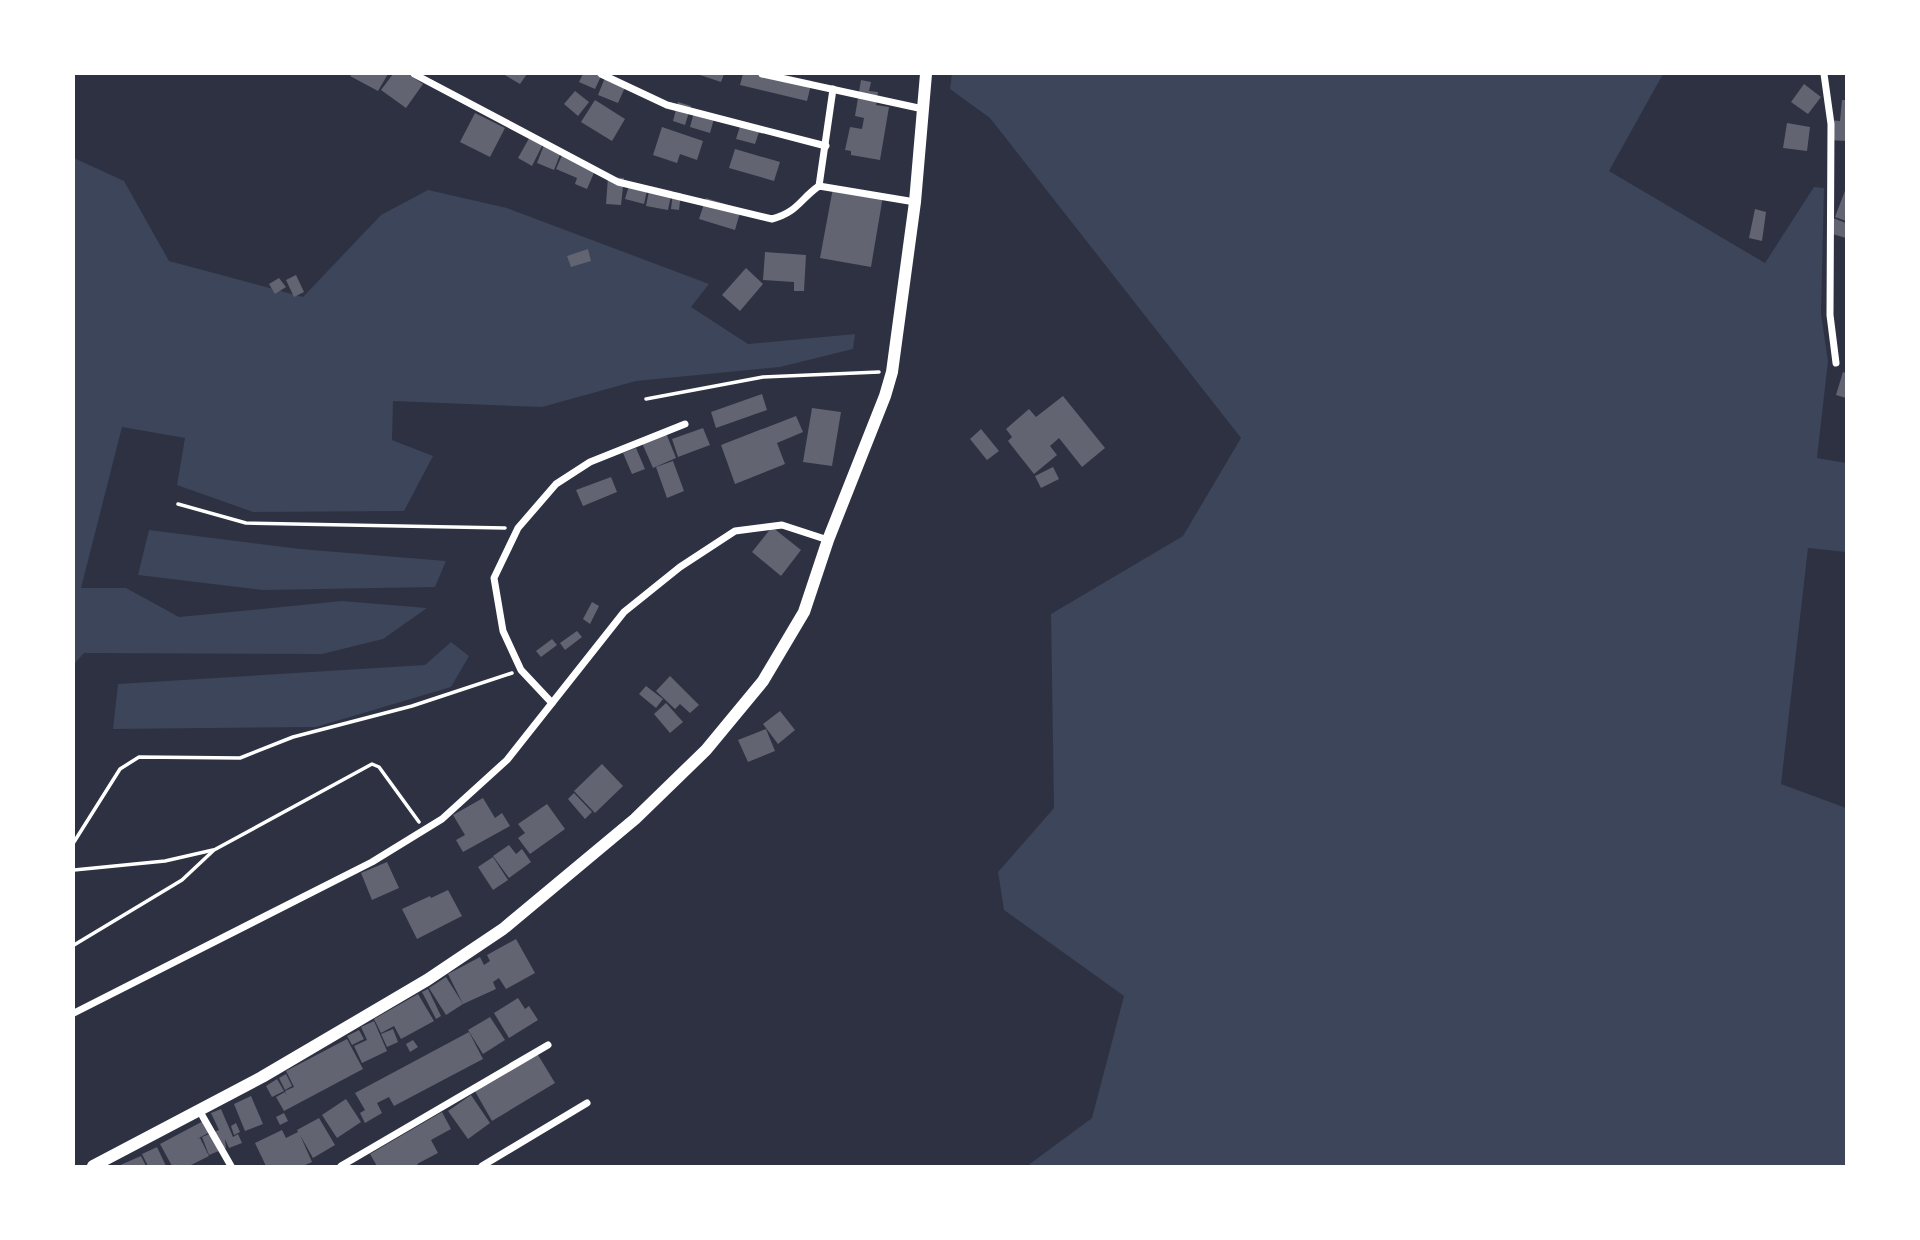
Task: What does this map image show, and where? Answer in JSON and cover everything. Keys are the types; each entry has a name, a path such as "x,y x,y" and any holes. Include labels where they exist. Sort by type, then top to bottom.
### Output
{"main road":[{"path":"93,1167 262,1077 403,993 503,929 635,819 706,750 763,681 804,612 828,540 892,372 915,202 926,74"}],"street":[{"path":"414,74 618,182 772,219 784,216 800,206 819,186 833,89"},
{"path":"601,74 667,105 825,146"},
{"path":"762,74 924,109"},
{"path":"1824,74 1831,124 1830,315 1836,363"},
{"path":"819,186 915,202"},
{"path":"552,703 521,670 503,631 494,578 518,528 556,484 590,461 685,424"},
{"path":"74,1013 372,862 442,819 507,760 624,612 680,567 735,531 782,525 828,540"},
{"path":"341,1167 548,1045"},
{"path":"482,1167 587,1104"},
{"path":"199,1110 231,1167"}],"path":[{"path":"646,399 763,377 892,372"},
{"path":"178,504 246,523 518,528"},
{"path":"74,842 120,769 139,757 240,758 293,737 412,706 521,670"},
{"path":"74,944 182,880 214,850 372,764 379,767 425,830"},
{"path":"74,870 165,861 214,850"}],"shaded area":[{"path":"952,74 1663,74 1609,171 1765,263 1814,187 1824,188 1821,314 1828,361 1817,458 1846,463 1846,552 1808,548 1781,784 1846,808 1846,1166 1027,1166 1092,1118 1124,996 1004,910 998,872 1054,808 1051,614 1183,536 1241,438 990,118 950,89"},
{"path":"74,158 124,181 169,261 303,297 381,215 428,190 507,208 709,284 691,307 748,344 855,334 853,349 780,367 636,381 542,407 393,401 392,440 433,456 404,511 253,512 177,485 185,438 122,427 81,588 126,588 179,617 342,601 427,608 383,639 322,654 84,653 74,664"},
{"path":"149,530 300,549 446,561 435,587 263,590 138,575"},
{"path":"451,642 469,656 451,687 316,727 113,729 118,684 425,665"}],"building":[{"path":"388,74 378,91 350,76"},
{"path":"393,74 408,74 423,84 406,108 381,90"},
{"path":"503,74 527,74 520,84"},
{"path":"583,74 602,74 595,89 579,82"},
{"path":"697,74 724,74 721,82"},
{"path":"743,74 780,74 812,81 807,101 740,85"},
{"path":"606,75 627,83 618,103 598,95"},
{"path":"861,80 871,82 869,91 878,92 876,105 889,107 880,160 851,155 851,151 845,150 850,127 862,129 864,118 855,116"},
{"path":"1804,84 1821,97 1808,114 1791,102"},
{"path":"575,91 589,102 578,116 564,104"},
{"path":"595,100 625,119 612,141 581,122"},
{"path":"1842,100 1846,100 1846,141 1828,140 1829,120 1840,121"},
{"path":"678,102 691,106 685,125 673,121"},
{"path":"695,109 715,115 710,133 690,127"},
{"path":"475,113 505,128 490,157 460,142"},
{"path":"741,123 760,129 755,144 736,139"},
{"path":"1787,123 1810,127 1807,151 1783,148"},
{"path":"662,127 703,141 697,160 680,154 677,163 653,155"},
{"path":"532,133 545,140 532,166 518,158"},
{"path":"544,145 561,152 554,170 537,163"},
{"path":"735,149 780,162 774,181 729,168"},
{"path":"563,153 596,168 587,189 575,184 577,178 556,169"},
{"path":"608,177 624,178 621,205 606,204"},
{"path":"630,182 648,186 644,204 625,199"},
{"path":"650,186 672,191 668,210 646,206"},
{"path":"833,188 883,196 871,267 820,258"},
{"path":"1846,188 1846,221 1835,217"},
{"path":"673,192 681,193 679,210 671,209"},
{"path":"706,198 741,209 735,230 699,219"},
{"path":"1755,209 1766,212 1762,241 1749,238"},
{"path":"1833,218 1846,223 1846,238 1829,233"},
{"path":"588,249 591,261 571,267 567,256"},
{"path":"765,252 806,255 804,291 794,291 794,282 763,280"},
{"path":"746,268 763,284 740,311 722,295"},
{"path":"296,275 304,292 294,297 286,280"},
{"path":"279,278 286,287 275,294 269,284"},
{"path":"1843,372 1846,373 1846,398 1836,395"},
{"path":"762,394 767,410 716,428 711,412"},
{"path":"1063,396 1105,448 1082,467 1059,438 1050,446 1057,455 1034,474 1008,441 1012,437 1006,429 1029,409 1036,417"},
{"path":"812,408 841,412 832,466 803,462"},
{"path":"796,416 803,432 777,443 785,464 735,484 721,445"},
{"path":"703,428 710,445 678,457 672,439"},
{"path":"981,429 999,451 987,460 970,439"},
{"path":"666,433 676,458 653,468 642,443"},
{"path":"636,448 645,469 632,474 623,453"},
{"path":"673,461 684,491 667,498 656,467"},
{"path":"1053,467 1059,479 1041,488 1035,476"},
{"path":"611,477 617,492 583,506 576,490"},
{"path":"772,527 801,550 781,576 752,552"},
{"path":"592,602 599,606 590,624 583,619"},
{"path":"577,631 582,637 565,650 560,643"},
{"path":"552,639 557,645 541,657 536,651"},
{"path":"670,676 699,705 690,713 680,704 675,709 656,691"},
{"path":"646,686 663,699 656,708 639,694"},
{"path":"666,703 683,722 670,733 654,714"},
{"path":"780,711 795,730 778,744 763,724"},
{"path":"766,729 775,751 748,762 738,740"},
{"path":"602,764 623,786 595,813 574,791"},
{"path":"574,793 592,812 585,819 568,799"},
{"path":"483,798 495,818 502,813 510,826 463,852 456,840 465,835 453,815"},
{"path":"547,804 565,829 530,854 518,838 525,833 518,824"},
{"path":"509,845 516,854 522,849 531,862 509,878 493,856"},
{"path":"493,857 508,880 493,890 478,867"},
{"path":"387,862 399,888 372,900 361,873"},
{"path":"448,890 462,916 417,939 402,909"},
{"path":"516,939 535,973 506,989 499,978 493,982 496,989 463,1004 448,974 480,957 484,965 490,961 487,955"},
{"path":"446,977 463,1004 446,1015 429,988"},
{"path":"428,989 441,1016 436,1019 422,992"},
{"path":"418,994 434,1021 401,1039 394,1026 381,1033 374,1019"},
{"path":"518,998 525,1009 529,1006 538,1020 509,1038 494,1013"},
{"path":"490,1017 505,1040 483,1054 468,1030"},
{"path":"374,1021 387,1051 362,1063 354,1046 367,1040 361,1027"},
{"path":"393,1029 398,1042 387,1047 381,1034"},
{"path":"359,1030 364,1039 352,1045 347,1036"},
{"path":"469,1032 483,1059 394,1106 389,1097 377,1103 382,1113 365,1123 360,1113 365,1110 355,1093"},
{"path":"347,1039 363,1069 284,1111 276,1097 285,1092 287,1096 285,1091 294,1087 286,1071"},
{"path":"413,1040 418,1047 410,1052 406,1044"},
{"path":"535,1050 555,1083 492,1121 472,1086"},
{"path":"286,1074 292,1086 285,1090 279,1078"},
{"path":"277,1079 284,1091 272,1097 266,1086"},
{"path":"471,1095 490,1123 468,1139 448,1111"},
{"path":"251,1096 263,1124 245,1131 234,1104"},
{"path":"346,1099 361,1122 337,1138 322,1115"},
{"path":"221,1109 233,1137 238,1134 242,1143 229,1148 225,1139 226,1148 209,1155 202,1137 219,1130 211,1113"},
{"path":"442,1112 451,1129 431,1140 438,1153 417,1164 419,1166 377,1166 370,1154"},
{"path":"284,1113 288,1121 280,1125 276,1117"},
{"path":"319,1118 335,1145 313,1158 300,1135 312,1162 303,1166 266,1166 255,1143 282,1130 286,1138"},
{"path":"207,1119 212,1131 197,1139 200,1138 209,1156 189,1166 172,1166 160,1144"},
{"path":"236,1123 240,1132 234,1135 231,1126"},
{"path":"157,1147 166,1166 148,1166 142,1154"},
{"path":"141,1156 146,1166 118,1166"}]}
